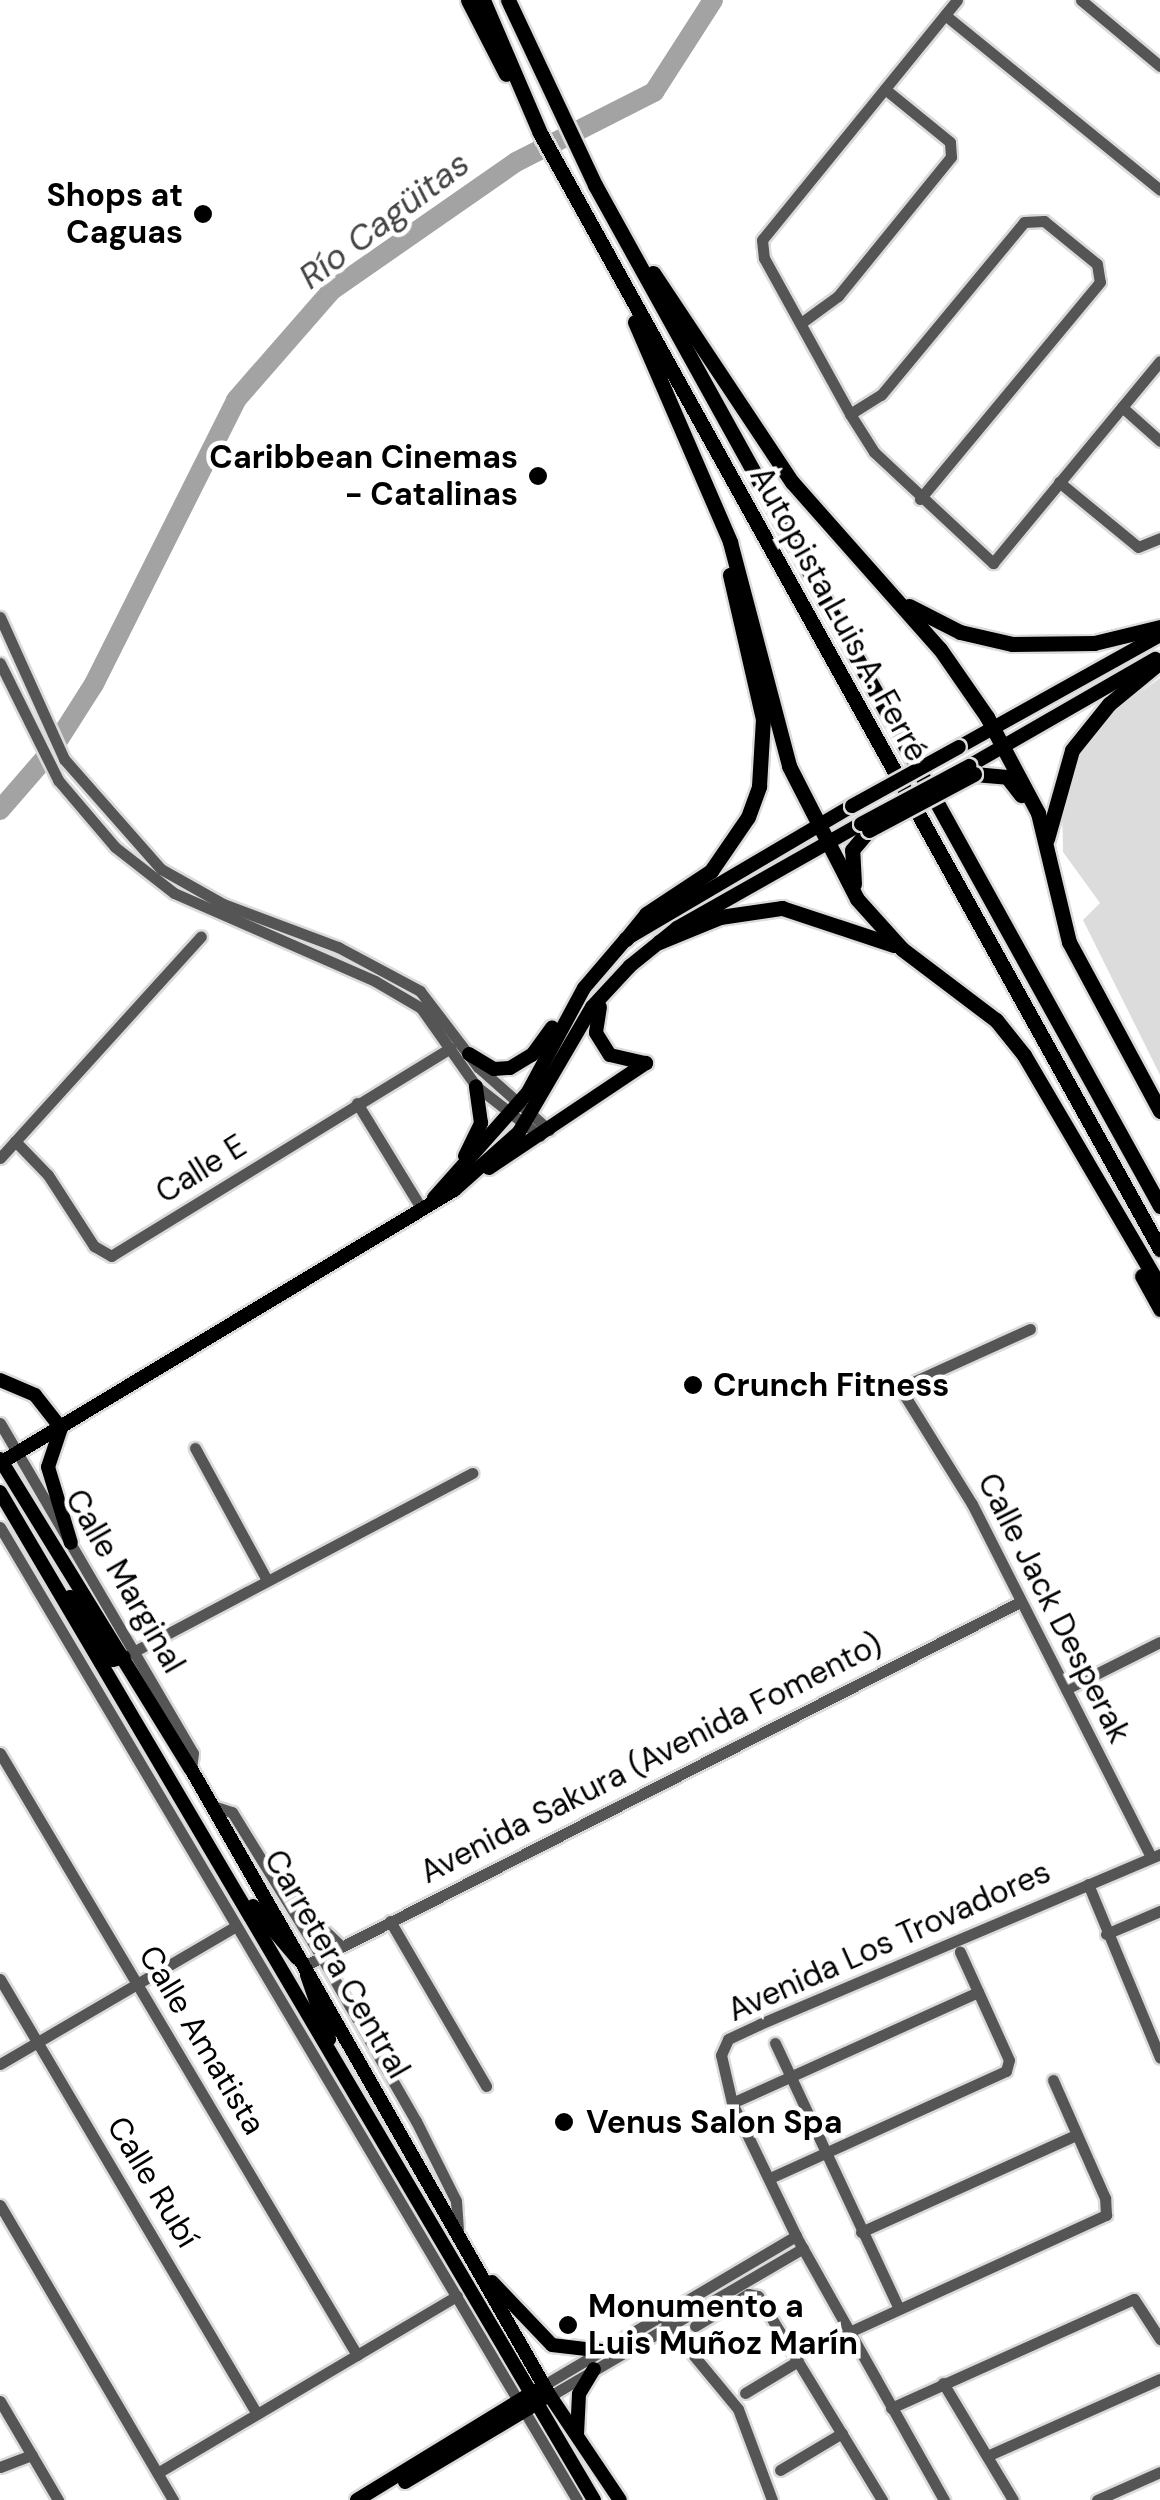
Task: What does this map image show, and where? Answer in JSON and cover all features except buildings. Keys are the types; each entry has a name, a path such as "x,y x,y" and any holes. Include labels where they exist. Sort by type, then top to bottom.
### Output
{"highway":[{"path":"468,0 494,57 523,96"},
{"name":"Autopista Luis A. Ferré","path":"483,0 523,96 574,194 1160,1249"},
{"name":"Autopista Luis A. Ferré","path":"508,0 595,186 1160,1206"},
{"path":"626,239 678,304 792,482 895,596 992,727 1028,788 1046,843 1069,942 1160,1111"},
{"path":"616,270 740,572 789,766 854,893 902,948 996,1020 1160,1288"},
{"path":"626,939 646,914 724,856 748,817 764,762 764,718 714,513"},
{"path":"895,596 940,624 1012,644 1094,642 1160,627"},
{"path":"1046,843 1072,750 1109,704 1160,659"},
{"path":"854,893 852,850 865,827 971,770 1007,777 1046,843"},
{"path":"659,942 720,917 782,908 902,948"},
{"path":"1084,1161 1160,1309"}],"main road":[{"path":"469,1054 494,1070 521,1064 626,939 852,806 1160,635"},
{"path":"971,770 1004,747 1160,659"},
{"path":"0,1461 61,1428 426,1205 528,1119 606,994 659,942 828,843 865,827"},
{"path":"458,1179 516,1108 584,988"},
{"path":"458,1179 545,1133 646,1062 610,1054 601,1043 595,1020 606,994"},
{"path":"458,1179 481,1123 476,1086"},
{"path":"0,1380 36,1394 61,1428"},
{"path":"61,1428 48,1467 71,1543"},
{"name":"Carretera Central","path":"0,1461 130,1654 191,1769 486,2276 547,2390 620,2500"},
{"name":"Carretera Central","path":"0,1492 594,2500"},
{"path":"58,1587 80,1605 113,1660 130,1654"},
{"path":"239,1892 306,1965 331,2049"},
{"path":"486,2276 552,2345 569,2352 602,2350"},
{"path":"577,2436 579,2394 594,2368"},
{"path":"363,2500 547,2390"}],"street":[{"path":"958,0 762,240 764,258 850,414 874,452 992,563 1160,361"},
{"path":"1082,0 1159,62"},
{"path":"946,15 1160,190"},
{"path":"801,323 838,296 951,157 950,142 885,89"},
{"path":"850,414 881,395 1024,222 1044,221 1097,264 1100,282 920,499"},
{"path":"1122,407 1160,441"},
{"path":"1059,482 1138,547 1160,538"},
{"path":"0,617 29,688 82,784 161,869 223,904 391,972 440,1011 469,1054 516,1108 545,1133"},
{"path":"0,663 16,702 72,800 115,847 174,893 395,992 420,1008 476,1086 516,1108"},
{"path":"0,1158 201,936"},
{"name":"Calle E","path":"15,1141 48,1175 94,1246 111,1256 450,1048"},
{"path":"357,1103 426,1205"},
{"name":"Calle Jack Desperak","path":"1030,1330 900,1388 972,1504 1155,1856"},
{"name":"Calle Marginal","path":"0,1422 130,1654"},
{"path":"194,1448 266,1578"},
{"path":"130,1654 266,1578 472,1472"},
{"path":"0,1527 234,1927 454,2290 518,2408 577,2500"},
{"name":"Avenida Sakura (Avenida Fomento)","path":"306,1965 1020,1602"},
{"path":"1066,1689 1160,1642"},
{"name":"Calle Amatista","path":"0,1753 357,2355"},
{"path":"213,1806 232,1812 416,2121 456,2202 458,2229"},
{"name":"Avenida Los Trovadores","path":"944,2500 847,2333 800,2242 732,2103 720,2060 728,2038 1155,1856"},
{"path":"1088,1884 1160,2058"},
{"path":"283,1893 341,1946"},
{"path":"1106,1934 1160,1911"},
{"path":"390,1921 486,2086"},
{"path":"0,2064 234,1927"},
{"path":"770,2178 1006,2071 1009,2060 960,1952"},
{"name":"Calle Rubí","path":"0,1978 257,2414"},
{"path":"732,2103 978,1992"},
{"path":"774,2043 860,2232 900,2309"},
{"path":"847,2333 1106,2215 1105,2198 1053,2080"},
{"path":"860,2232 1076,2136"},
{"path":"0,2205 173,2500"},
{"path":"547,2390 594,2368 666,2320 800,2242"},
{"path":"446,2244 454,2290"},
{"path":"158,2472 357,2355 454,2290"},
{"path":"694,2326 748,2294 758,2296 882,2500"},
{"path":"892,2408 1134,2299 1144,2306 1160,2338"},
{"path":"547,2390 602,2350 666,2320"},
{"path":"666,2320 738,2409 772,2500"},
{"path":"745,2393 798,2361"},
{"path":"987,2456 1160,2379"},
{"path":"943,2383 1013,2500"},
{"path":"0,2401 58,2500"},
{"path":"780,2470 842,2434"},
{"path":"0,2466 32,2455"},
{"path":"1097,2500 1160,2472"}],"shaded area":[{"path":"1160,678 1160,1075 1083,920 1100,903 1063,852 1062,803 1082,753 1108,716"}],"waterway":[{"name":"Río Cagüitas","path":"0,810 52,750 94,684 236,400 332,290 516,162 654,92 713,0"}],"place":[{"name":"Shops at Caguas","path":"203,214"},
{"name":"Caribbean Cinemas - Catalinas","path":"538,476"},
{"name":"Crunch Fitness","path":"693,1385"},
{"name":"Venus Salon Spa","path":"564,2122"},
{"name":"Monumento a Luis Muñoz Marín","path":"568,2325"}]}
